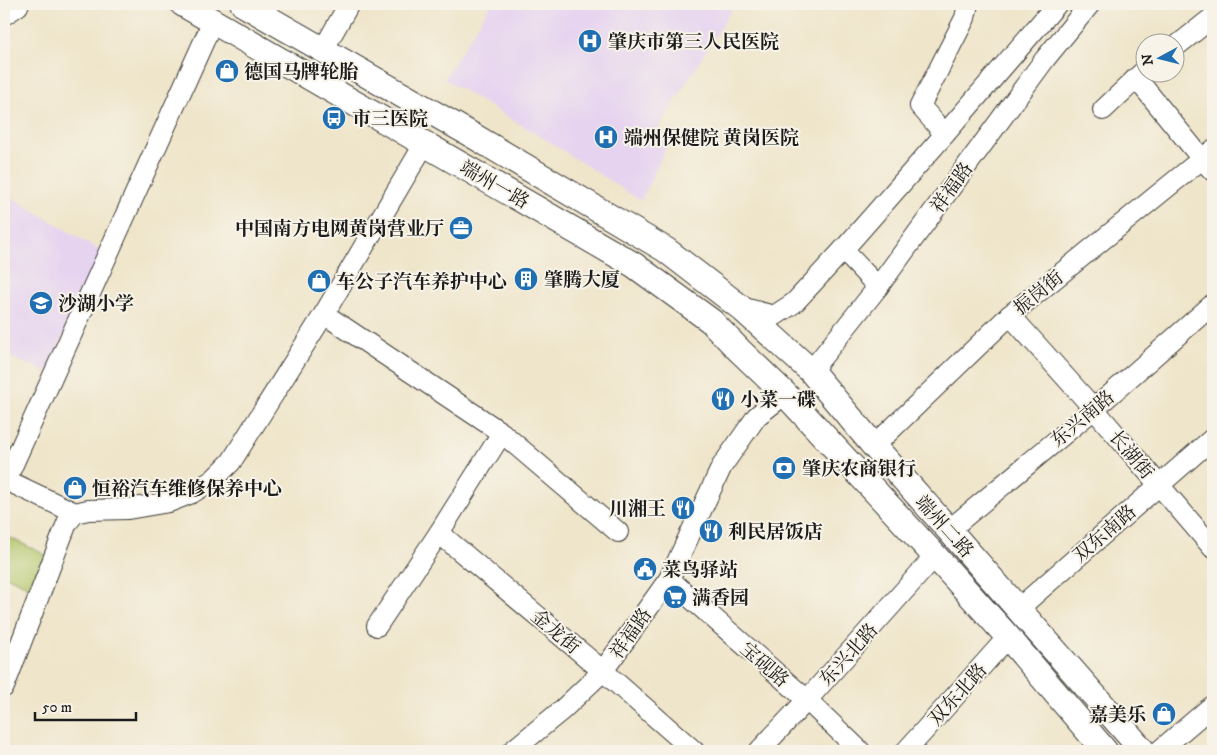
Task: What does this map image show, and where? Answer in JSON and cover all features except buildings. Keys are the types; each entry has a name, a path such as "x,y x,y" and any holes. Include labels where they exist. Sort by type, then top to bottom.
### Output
{"main road":[{"path":"4,12 16,4"},
{"name":"端州一路","path":"183,4 634,264 712,321 785,394"},
{"name":"端州一路","path":"243,4 477,138 666,250 740,307"},
{"name":"端州二路","path":"740,307 812,371 874,446 1143,751"},
{"name":"端州二路","path":"785,394 1008,637 1105,751"}],"street":[{"path":"323,50 349,4"},
{"path":"945,134 920,106 965,18 968,4"},
{"name":"祥福路","path":"740,307 774,316 794,303 843,250 1057,4"},
{"name":"祥福路","path":"812,371 878,288 1045,60 1090,4"},
{"path":"1184,40 1213,18"},
{"path":"75,513 6,480 213,21"},
{"path":"1103,110 1134,80"},
{"path":"1147,82 1210,160"},
{"path":"4,688 67,523 75,513 88,510 128,509 169,502 192,494 213,480 230,462 324,314 425,143"},
{"name":"振岗街","path":"874,446 1010,315 1210,160"},
{"path":"843,250 878,288"},
{"name":"东兴南路","path":"949,530 1094,408 1213,304"},
{"path":"324,314 502,433 618,532"},
{"name":"长湖街","path":"1010,315 1094,408 1213,548"},
{"name":"祥福路","path":"520,749 603,671 669,579 722,466 757,416 785,394"},
{"path":"377,626 502,433"},
{"name":"双东南路","path":"1018,609 1213,438"},
{"name":"金龙街","path":"439,533 603,671 694,751"},
{"name":"东兴北路","path":"759,751 935,556"},
{"name":"宝砚路","path":"669,579 807,700 860,751"},
{"name":"双东北路","path":"906,751 1008,637"},
{"path":"1159,751 1213,705"}],"shaded area":[{"name":"肇庆市第三人民医院","path":"491,4 735,4 656,132 668,143 641,201 548,141 444,79"},
{"name":"沙湖小学","path":"4,193 103,252 47,372 4,355"}],"green space":[{"path":"4,535 46,555 31,588 4,575"}],"place":[{"name":"肇庆市第三人民医院","path":"590,41"},
{"name":"德国马牌轮胎","path":"227,71"},
{"name":"市三医院","path":"334,118"},
{"name":"端州保健院 黄岗医院","path":"606,137"},
{"name":"中国南方电网黄岗营业厅","path":"461,228"},
{"name":"肇腾大厦","path":"526,279"},
{"name":"车公子汽车养护中心","path":"319,281"},
{"name":"沙湖小学","path":"41,303"},
{"name":"小菜一碟","path":"723,399"},
{"name":"肇庆农商银行","path":"784,468"},
{"name":"恒裕汽车维修保养中心","path":"75,488"},
{"name":"川湘王","path":"683,508"},
{"name":"利民居饭店","path":"711,531"},
{"name":"菜鸟驿站","path":"645,569"},
{"name":"满香园","path":"675,597"},
{"name":"嘉美乐","path":"1164,714"}]}
